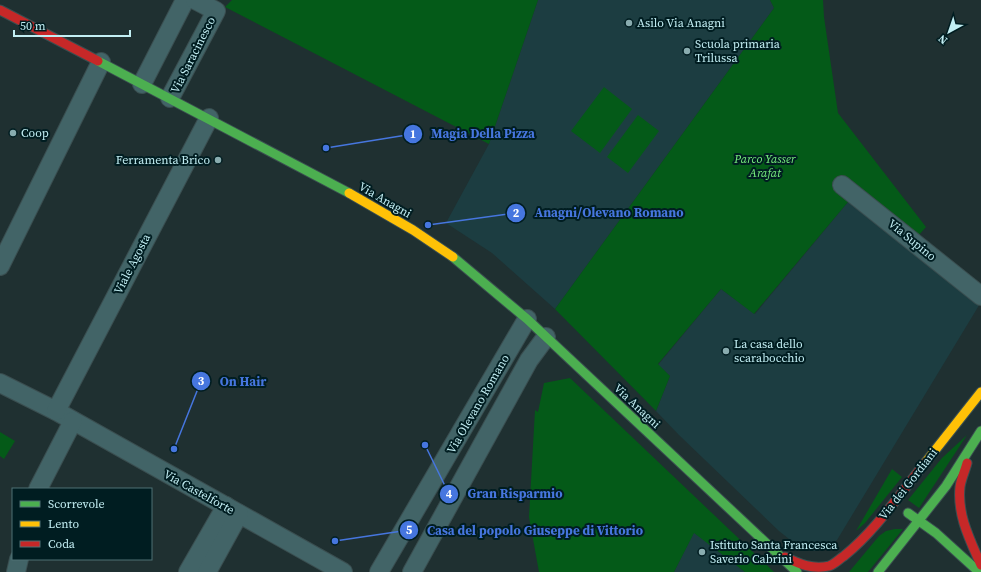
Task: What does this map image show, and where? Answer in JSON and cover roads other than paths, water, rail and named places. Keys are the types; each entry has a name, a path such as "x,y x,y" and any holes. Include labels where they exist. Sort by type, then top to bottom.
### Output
{"street":[{"path":"142,84 185,0"},
{"name":"Via Saracinesco","path":"170,98 216,11 195,0"},
{"name":"Via Anagni","path":"0,10 373,206 413,230 460,262 528,319 797,572"},
{"path":"0,266 101,62"},
{"name":"Viale Agosta","path":"56,411 208,118"},
{"name":"Via Supino","path":"842,185 981,296"},
{"name":"Via Olevano Romano","path":"379,572 528,319"},
{"name":"Via Olevano Romano","path":"412,572 529,360 546,337"},
{"name":"Via Castelforte","path":"0,383 56,411 344,572"},
{"name":"Via dei Gordiani","path":"834,568 879,521 981,392"},
{"path":"39,488 73,421"},
{"path":"878,572 948,483 981,431"},
{"path":"973,445 960,487 960,503 965,526 981,565"},
{"path":"188,572 232,510"},
{"path":"207,572 232,510"},
{"path":"879,521 889,515 900,512 909,514 919,520 960,553 979,572"},
{"path":"929,541 960,553"},
{"path":"894,552 914,542"},
{"name":"Via Anagni","path":"775,552 794,562 808,566 834,568"},
{"path":"16,572 19,560"}],"place":[{"name":"Asilo Via Anagni","path":"629,23"},
{"name":"Scuola primaria Trilussa","path":"687,51"},
{"name":"Coop","path":"13,133"},
{"name":"Magia Della Pizza","path":"326,148"},
{"name":"Ferramenta Brico","path":"218,160"},
{"name":"Anagni/Olevano Romano","path":"428,225"},
{"name":"La casa dello scarabocchio","path":"726,351"},
{"name":"Gran Risparmio","path":"425,445"},
{"name":"On Hair","path":"174,449"},
{"name":"Casa del popolo Giuseppe di Vittorio","path":"335,541"},
{"name":"Istituto Santa Francesca Saverio Cabrini","path":"702,552"}],"park label":[{"name":"Parco Yasser Arafat","path":"765,166"}]}
